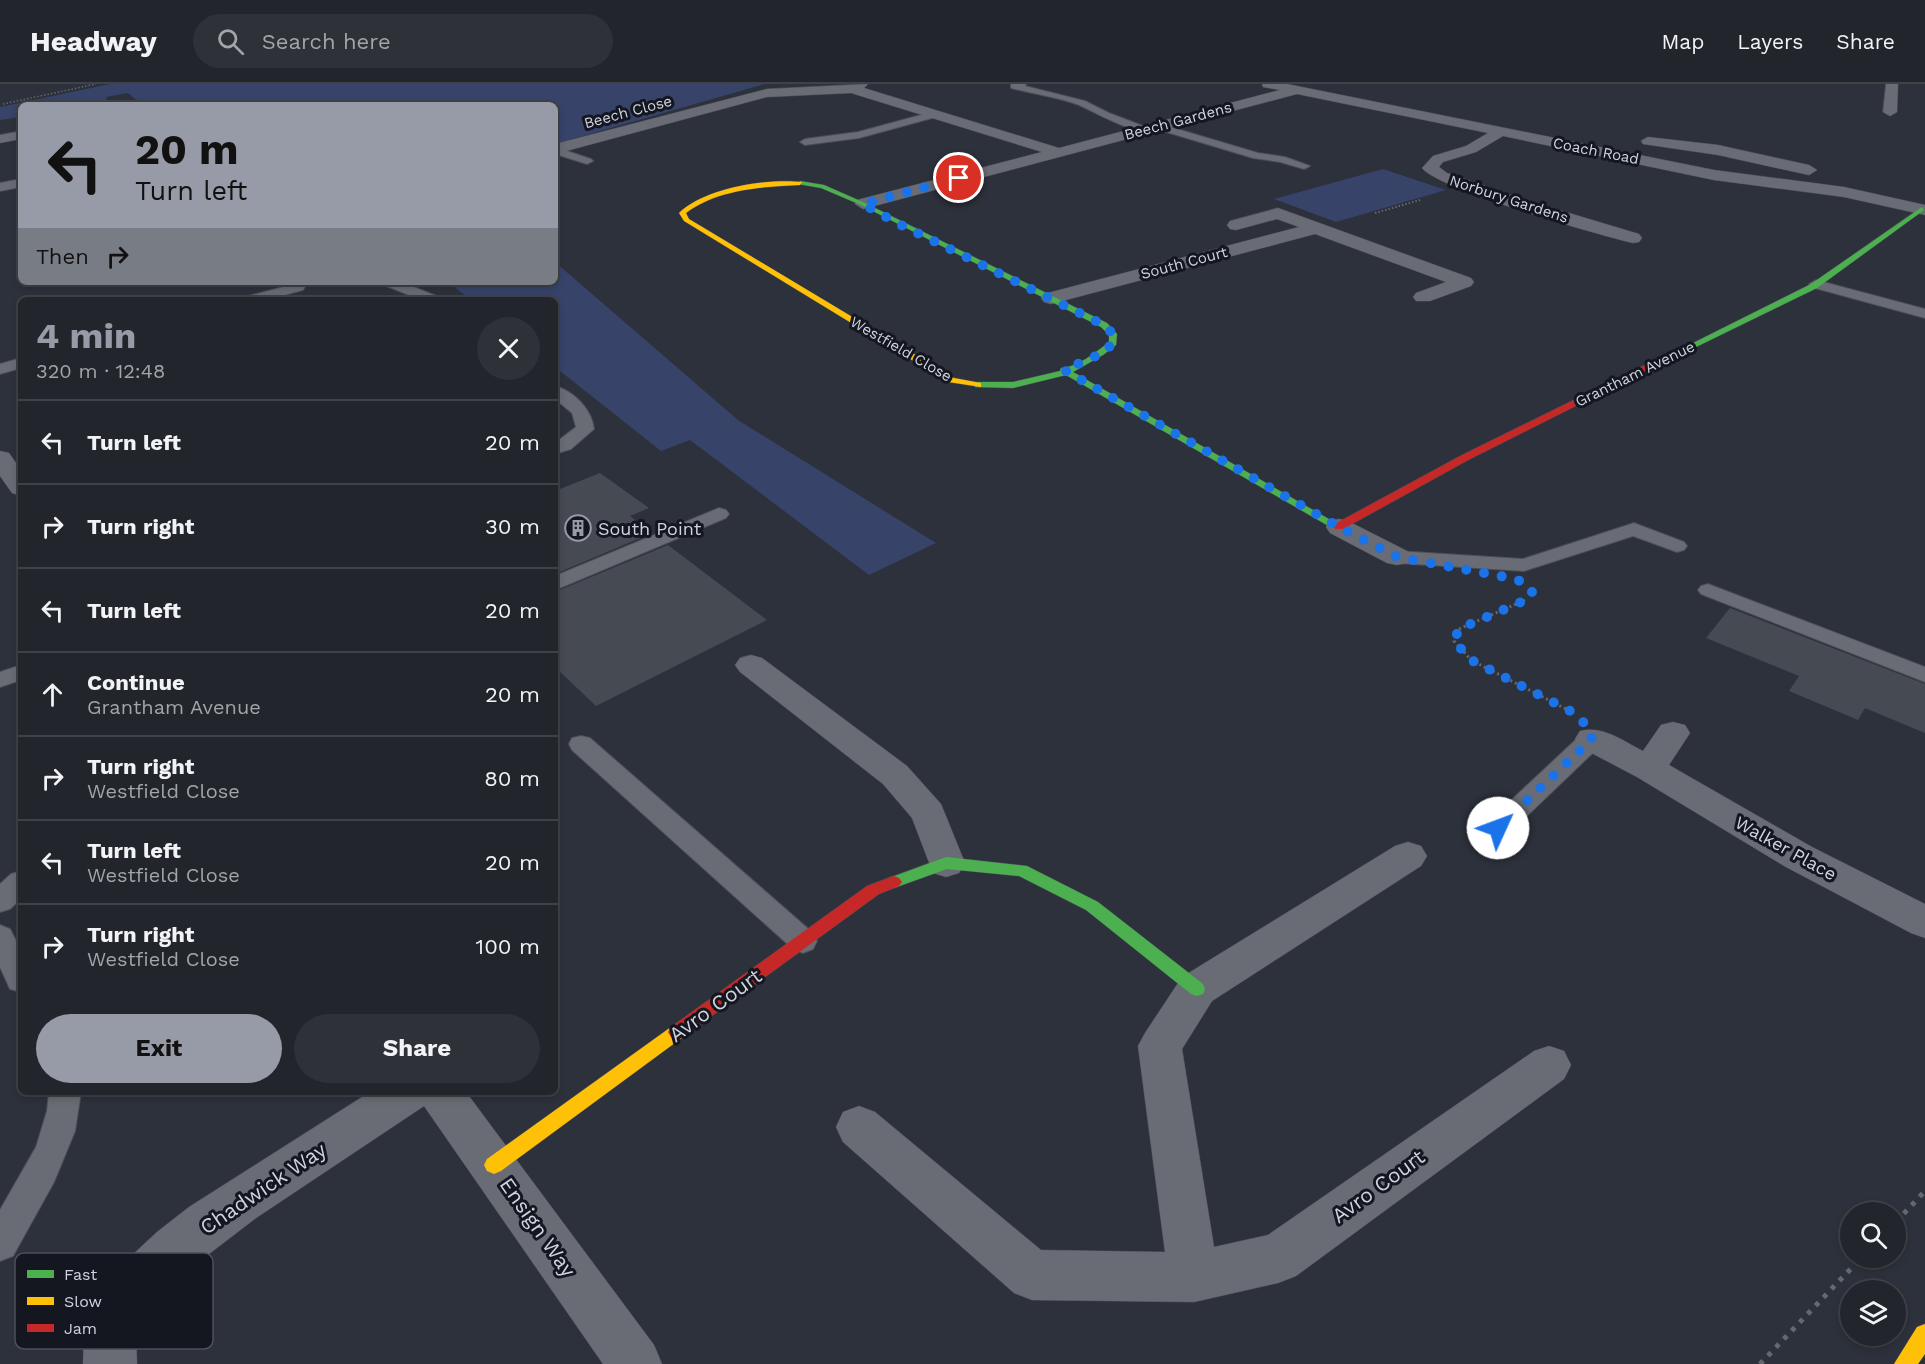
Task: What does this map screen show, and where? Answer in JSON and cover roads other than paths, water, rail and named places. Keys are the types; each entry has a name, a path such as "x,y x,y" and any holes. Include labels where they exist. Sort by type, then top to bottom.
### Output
{"street":[{"name":"Coach Road","path":"1268,84 1301,87 1500,132 1714,175 1844,192 1924,209"},
{"path":"1890,112 1892,84"},
{"path":"857,86 932,115 1059,152"},
{"name":"Beech Close","path":"558,148 767,93 857,86"},
{"name":"Beech Gardens","path":"863,204 1301,87"},
{"name":"Norbury Gardens","path":"1500,132 1471,149 1438,159 1430,168 1441,177 1633,238"},
{"path":"0,139 18,136"},
{"path":"1560,144 1573,139 1622,139 1718,150 1766,159 1842,181 1850,188 1844,192"},
{"name":"Westfield Close","path":"789,183 822,186 863,204 1104,325 1114,338 1113,343 1103,353 1064,370 1009,386 982,386 951,380 686,220 682,213 688,206 705,199 766,185 789,183"},
{"name":"Grantham Avenue","path":"1339,527 1466,457 1816,284 1924,209"},
{"name":"South Court","path":"1236,225 1278,213 1464,282 1423,297"},
{"name":"South Court","path":"1051,298 1319,229"},
{"path":"1064,370 1339,527 1397,557"},
{"path":"0,458 18,484"},
{"path":"751,665 895,775 928,813 946,863"},
{"path":"1649,769 1673,733"},
{"name":"Walker Place","path":"1592,739 1649,769 1799,857 1925,922"},
{"path":"1194,1277 1160,1046 1197,989 1408,856"},
{"name":"Avro Court","path":"494,1165 873,890 946,863 1022,870 1092,906 1197,989"},
{"name":"Avro Court","path":"859,1127 1032,1275 1194,1277 1278,1258 1549,1065"},
{"name":"Chadwick Way","path":"170,1253 211,1220 403,1095"},
{"name":"Ensign Way","path":"442,1095 635,1364"},
{"path":"1905,1364 1925,1335"},
{"name":"Chadwick Way","path":"109,1349 110,1364"}],"lane":[{"path":"1021,84 1014,86 1082,104 1105,116 1304,166"},
{"path":"805,142 859,135 932,115"},
{"path":"558,150 587,161"},
{"path":"0,187 18,184"},
{"path":"1816,284 1925,315"},
{"path":"258,297 291,285"},
{"path":"396,285 426,297"},
{"path":"0,369 18,364"},
{"path":"558,393 582,411 585,429 558,448"},
{"path":"558,583 719,514"},
{"path":"1397,557 1524,565 1634,529 1677,546"},
{"path":"1708,590 1925,675"},
{"path":"0,680 18,673"},
{"path":"1498,828 1592,739"},
{"path":"581,744 803,941"},
{"path":"0,901 18,885"},
{"path":"0,937 18,974"},
{"path":"0,1243 31,1192 52,1149 61,1121 65,1095"}],"place":[{"name":"South Point","path":"578,528"}]}
